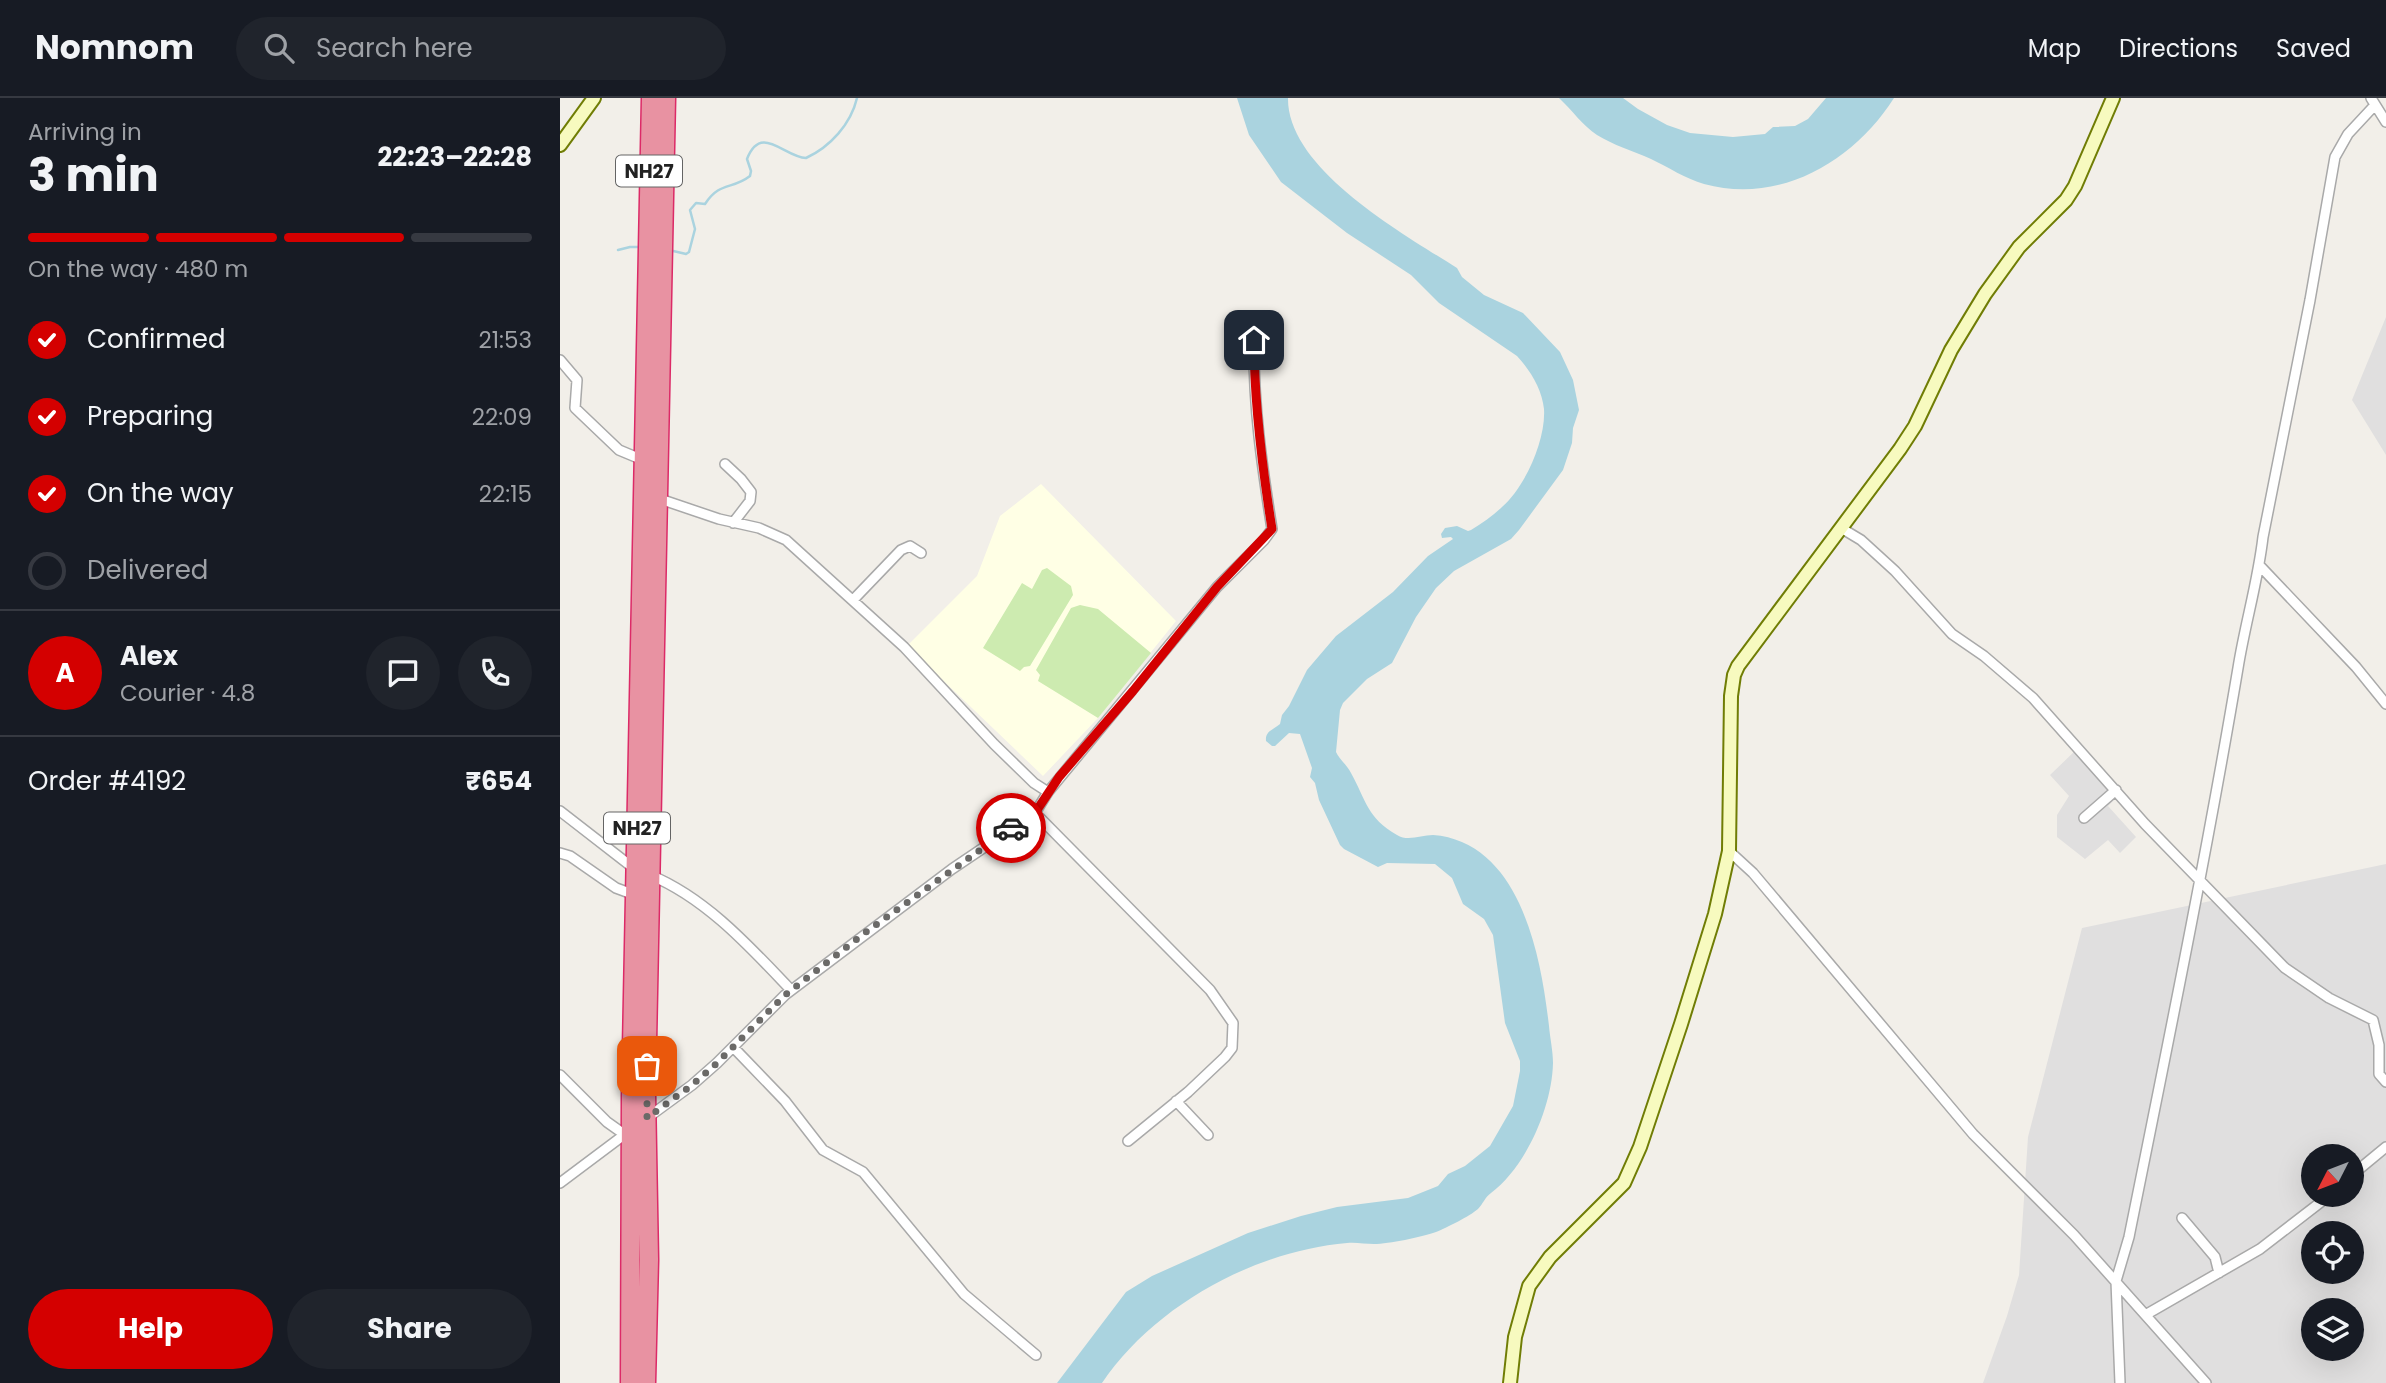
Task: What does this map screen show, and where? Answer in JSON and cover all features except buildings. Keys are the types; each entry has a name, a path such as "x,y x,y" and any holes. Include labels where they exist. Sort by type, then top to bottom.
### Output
{"highway":[{"name":"NH27","path":"651,98 655,243"},
{"name":"NH27","path":"646,1383 649,1260 643,873 643,460 666,98"},
{"name":"NH27","path":"630,1383 627,1137 635,895 643,873 657,498 654,273"}],"street":[{"path":"560,145 594,98"},
{"path":"1510,1383 1514,1337 1529,1286 1550,1257 1624,1183 1681,1024 1711,926 1729,850 1730,721 1734,675 1750,648 1879,480 1915,426 1951,350 1985,294 2020,247 2066,200 2076,186 2113,98"},
{"path":"2120,1383 2116,1281 2131,1224 2225,753 2238,665 2260,566 2263,537 2335,157 2347,134 2373,101 2386,122"},
{"path":"647,1118 692,1085 791,990 952,869 1035,813 1048,792 1217,587 1272,529 1260,454 1254,340"},
{"path":"560,360 577,380 575,408 611,444 630,456 643,460"},
{"path":"725,464 751,492 750,501 733,523"},
{"path":"657,498 733,523 759,528 786,540 904,647 994,744 1034,783 1048,792"},
{"path":"1841,528 1861,540 1895,571 1952,634 1984,656 2033,698 2200,881 2285,968 2329,999 2373,1020 2386,1019"},
{"path":"853,600 901,550 910,546 920,553"},
{"path":"2260,566 2356,667 2386,704"},
{"path":"2084,818 2116,790"},
{"path":"560,811 643,873 669,883 687,894 744,941 791,990"},
{"path":"1035,813 1210,990 1233,1023 1232,1048 1225,1057 1128,1141"},
{"path":"1729,850 1754,873 1973,1134 2074,1234 2206,1383"},
{"path":"560,853 570,856 616,888 635,895"},
{"path":"2373,1020 2379,1045 2379,1074 2386,1082"},
{"path":"733,1047 785,1101 823,1150 863,1172 964,1294 1036,1355"},
{"path":"560,1075 607,1122 627,1137 560,1183"},
{"path":"1176,1101 1208,1135"},
{"path":"2364,1165 2386,1147"},
{"path":"2147,1314 2260,1249 2313,1208"},
{"path":"2182,1219 2216,1257 2219,1273"}],"shaded area":[{"path":"2386,317 2386,455 2352,400"},
{"path":"1041,484 1176,621 1098,718 1043,776 907,646 977,576 1000,516"},
{"path":"2077,749 2118,796 2108,806 2136,837 2120,853 2108,840 2085,859 2057,837 2057,815 2069,796 2050,775"},
{"path":"2386,864 2386,1383 1983,1383 2019,1275 2028,1137 2082,928"}],"green space":[{"path":"1047,568 1071,586 1073,595 1030,666 1020,671 983,648 1022,583 1032,589 1042,570"},
{"path":"1080,605 1098,609 1151,653 1098,718 1038,681 1040,675 1036,670 1071,608"}],"water":[{"path":"1237,98 1288,98 1293,124 1307,150 1327,174 1380,218 1457,268 1462,277 1484,295 1523,313 1560,352 1573,380 1579,410 1563,470 1511,539 1454,571 1436,588 1416,617 1392,663 1367,679 1343,703 1336,752 1373,815 1387,829 1406,838 1433,835 1462,842 1486,857 1505,878 1531,933 1539,963 1553,1054 1551,1080 1542,1117 1526,1152 1504,1182 1469,1215 1422,1236 1380,1244 1350,1243 1312,1248 1277,1257 1242,1271 1209,1287 1149,1330 1124,1355 1102,1383 1057,1383 1126,1292 1152,1276 1248,1233 1301,1216 1337,1207 1408,1198 1438,1186 1448,1174 1465,1166 1490,1146 1513,1106 1520,1071 1520,1061 1505,1023 1493,935 1484,919 1463,904 1452,878 1435,864 1387,863 1378,867 1344,849 1310,777 1312,768 1300,734 1289,733 1275,746 1266,741 1266,738 1268,733 1280,724 1282,715 1307,670 1336,636 1393,592 1428,556 1453,539 1442,538 1441,534 1445,528 1457,526 1471,530 1495,513 1519,488 1542,435 1544,409 1541,394 1531,374 1517,356 1439,303 1411,275 1347,233 1281,182 1249,135"},
{"path":"1559,98 1623,98 1667,125 1690,133 1733,137 1765,134 1773,127 1795,126 1808,119 1826,98 1894,98 1858,141 1812,173 1787,183 1732,189 1697,182 1603,139 1587,127"}],"waterway":[{"path":"669,250 686,254 689,252 695,229 690,210 696,203 705,204 716,192 750,176 747,159 759,144 774,145 806,158 823,148 845,126 857,98"},
{"path":"618,250 642,247"}],"way so far":[{"path":"647,1066 647,1118 717,1063 785,995 870,929 1011,828"}],"route":[{"path":"1011,828 1035,813 1059,777 1217,587 1272,529 1260,454 1254,340"}]}
